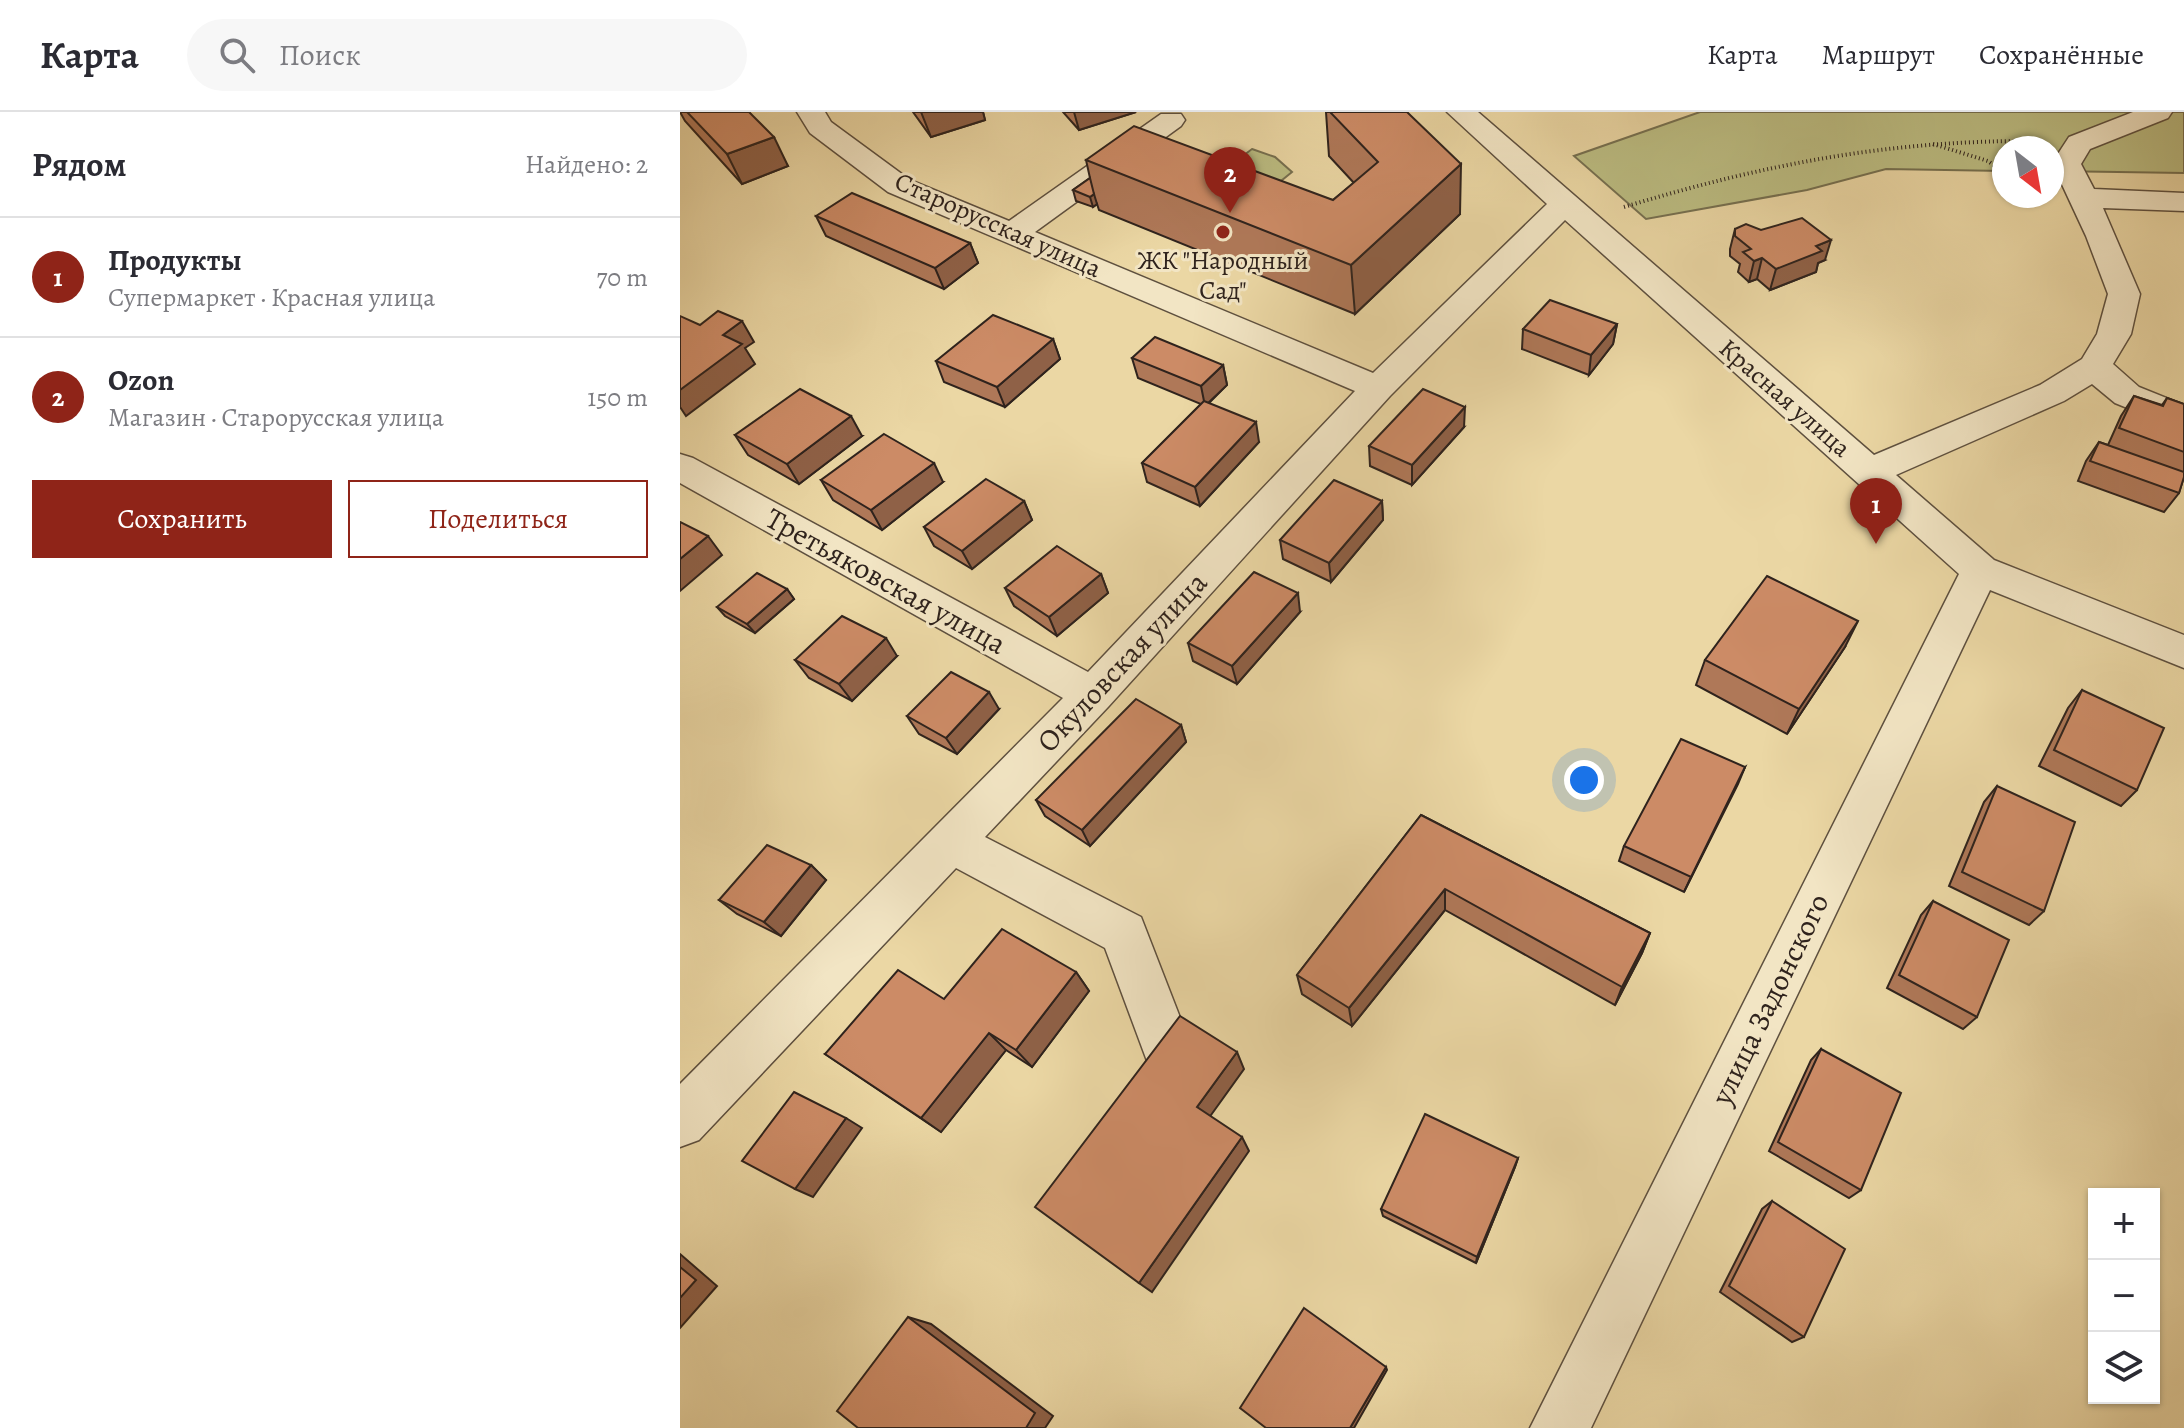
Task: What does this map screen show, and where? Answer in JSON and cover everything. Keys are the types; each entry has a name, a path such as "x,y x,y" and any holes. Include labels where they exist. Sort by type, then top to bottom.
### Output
{"street":[{"name":"Старорусская улица","path":"811,112 820,127 899,186 1378,388"},
{"name":"Красная улица","path":"1461,112 1980,570 2184,652"},
{"path":"1869,472 2052,393 2094,367 2114,334 2124,294 2102,236 2066,164 2079,143 2158,112"},
{"path":"1023,238 1133,147 1171,120"},
{"path":"1133,147 1162,158"},
{"path":"2083,198 2184,202"},
{"path":"1023,238 1084,204"},
{"name":"Окуловская улица","path":"680,1121 1093,695 1378,388 1573,212"},
{"path":"2094,367 2127,395 2184,419"},
{"name":"Третьяковская улица","path":"680,467 1093,695"},
{"name":"улица Задонского","path":"1560,1428 1980,570"},
{"path":"951,842 1124,933 1168,1051"}],"path":[{"path":"1928,142 1992,164"},
{"path":"1573,212 1791,160 1861,148 1928,142 2079,143"}],"green space":[{"path":"1700,112 2184,112 2184,173 2064,171 2064,136 1992,136 1992,171 1886,169 1807,190 1646,219 1574,156"},
{"path":"1252,149 1275,157 1292,172 1271,189 1223,171"}],"building":[{"path":"687,112 749,112 774,137 727,154"},
{"path":"1330,112 1407,112 1461,164 1351,265 1086,160 1134,126 1333,200 1378,162"},
{"path":"1090,178 1094,194 1090,197 1073,190"},
{"path":"852,193 970,243 935,268 816,216"},
{"path":"1802,218 1831,240 1816,246 1822,251 1776,269 1762,258 1754,261 1743,252 1751,249 1735,236 1735,229 1746,224 1761,230"},
{"path":"1550,300 1617,324 1591,355 1523,329"},
{"path":"718,311 742,321 723,335 742,344 680,390 680,316 700,325"},
{"path":"993,315 1053,339 997,387 936,361"},
{"path":"1155,337 1223,365 1201,386 1132,358"},
{"path":"800,389 851,416 787,464 735,435"},
{"path":"1423,389 1465,407 1412,465 1369,446"},
{"path":"2134,396 2163,406 2167,398 2184,404 2184,452 2119,428"},
{"path":"1204,401 1256,422 1195,487 1142,463"},
{"path":"884,434 934,463 871,510 821,480"},
{"path":"2099,442 2184,472 2179,493 2090,461"},
{"path":"986,479 1024,501 962,551 924,527"},
{"path":"1334,480 1382,501 1329,563 1280,540"},
{"path":"680,522 708,536 680,559"},
{"path":"1057,546 1101,574 1049,617 1005,588"},
{"path":"1254,572 1298,593 1232,666 1188,643"},
{"path":"757,573 787,589 747,624 717,607"},
{"path":"1767,576 1858,621 1799,709 1705,660"},
{"path":"842,616 886,638 839,684 795,660"},
{"path":"951,672 989,692 946,738 907,716"},
{"path":"2082,690 2164,728 2137,790 2054,750"},
{"path":"1136,699 1181,725 1082,830 1036,800"},
{"path":"1681,739 1745,767 1691,877 1624,846"},
{"path":"1997,786 2075,822 2044,911 1962,872"},
{"path":"1421,815 1650,933 1622,987 1445,889 1349,1008 1297,975"},
{"path":"767,845 811,865 764,922 719,900"},
{"path":"1933,901 2009,940 1977,1017 1899,975"},
{"path":"1002,929 1076,972 1016,1050 989,1033 921,1118 825,1054 898,970 944,999"},
{"path":"1180,1016 1237,1052 1197,1107 1242,1137 1139,1283 1035,1207"},
{"path":"1821,1049 1901,1093 1861,1190 1778,1142"},
{"path":"794,1092 846,1118 795,1189 742,1161"},
{"path":"1425,1114 1518,1158 1477,1257 1381,1209"},
{"path":"1772,1201 1845,1249 1804,1337 1729,1286"},
{"path":"680,1267 696,1280 680,1298"},
{"path":"1304,1308 1386,1367 1350,1428 1266,1428 1240,1408"},
{"path":"908,1317 1035,1413 1026,1428 858,1428 837,1411"}],"place":[{"name":"Ozon","path":"1230,213"},
{"name":"ЖК \"Народный Сад\"","path":"1223,232"},
{"name":"Продукты","path":"1876,544"}]}
